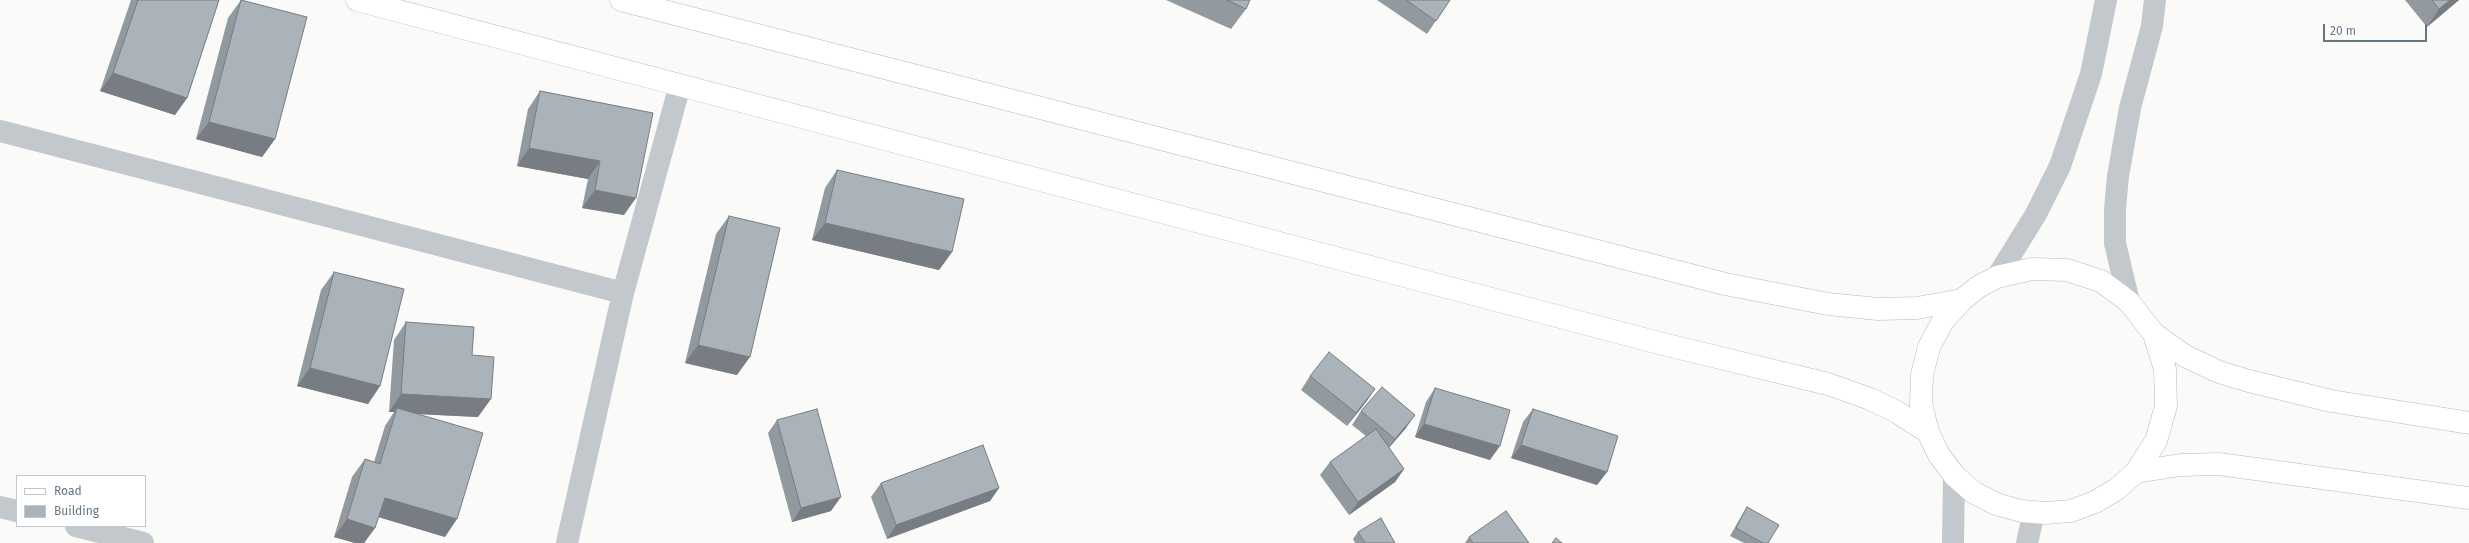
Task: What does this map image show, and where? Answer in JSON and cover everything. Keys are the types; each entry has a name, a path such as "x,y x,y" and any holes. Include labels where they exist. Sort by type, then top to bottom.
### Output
{"main road":[{"path":"357,0 1644,339 1828,384 1870,399 1897,412 1928,432"},
{"path":"621,0 1725,284 1828,304 1878,309 1917,308 1962,300"},
{"path":"2154,334 2165,370 2166,406 2156,441 2136,472 2117,489 2095,502 2071,510 2046,514 2020,511 1996,504 1973,492 1954,475 1939,455 1928,432 1922,397 1922,375 1929,347 1943,321 1962,300 1978,287 1997,277 2032,269 2067,270 2101,281 2129,302 2154,334 2185,356 2218,372 2331,402 2469,423"},
{"path":"2136,472 2180,465 2219,464 2469,498"}],"street":[{"path":"1997,277 2036,214 2060,166 2091,74 2106,0"},
{"path":"2129,302 2115,243 2115,209 2118,176 2130,108 2152,26 2155,0"},
{"path":"567,543 623,293 680,85"},
{"path":"0,131 623,293"},
{"path":"1953,543 1954,475"},
{"path":"0,507 16,511"},
{"path":"2027,543 2034,512"},
{"path":"80,527 143,543"}],"building":[{"path":"138,0 219,0 187,98 113,73"},
{"path":"241,0 307,17 275,139 209,122"},
{"path":"1227,0 1250,0 1246,9"},
{"path":"1406,0 1450,0 1436,21"},
{"path":"2432,0 2450,0 2439,9"},
{"path":"540,91 653,113 636,198 595,190 600,161 529,148"},
{"path":"837,170 964,199 952,252 825,223"},
{"path":"729,216 780,228 750,357 698,345"},
{"path":"334,272 404,289 380,386 310,368"},
{"path":"406,322 474,327 472,355 494,357 491,399 401,394"},
{"path":"1329,352 1375,389 1356,413 1310,376"},
{"path":"1382,387 1415,415 1395,439 1361,411"},
{"path":"1435,388 1510,410 1500,446 1424,424"},
{"path":"397,408 483,433 457,519 385,498 375,528 347,519 365,459 380,464"},
{"path":"817,409 841,497 801,508 777,420"},
{"path":"1533,409 1618,436 1607,472 1521,445"},
{"path":"1376,429 1404,469 1358,502 1330,462"},
{"path":"983,445 999,488 896,525 881,483"},
{"path":"1747,507 1779,525 1768,543 1763,543 1736,528"},
{"path":"1506,511 1529,543 1473,543 1469,537"},
{"path":"1381,518 1395,543 1365,543 1358,532"},
{"path":"1556,538 1562,543 1552,543"}]}
